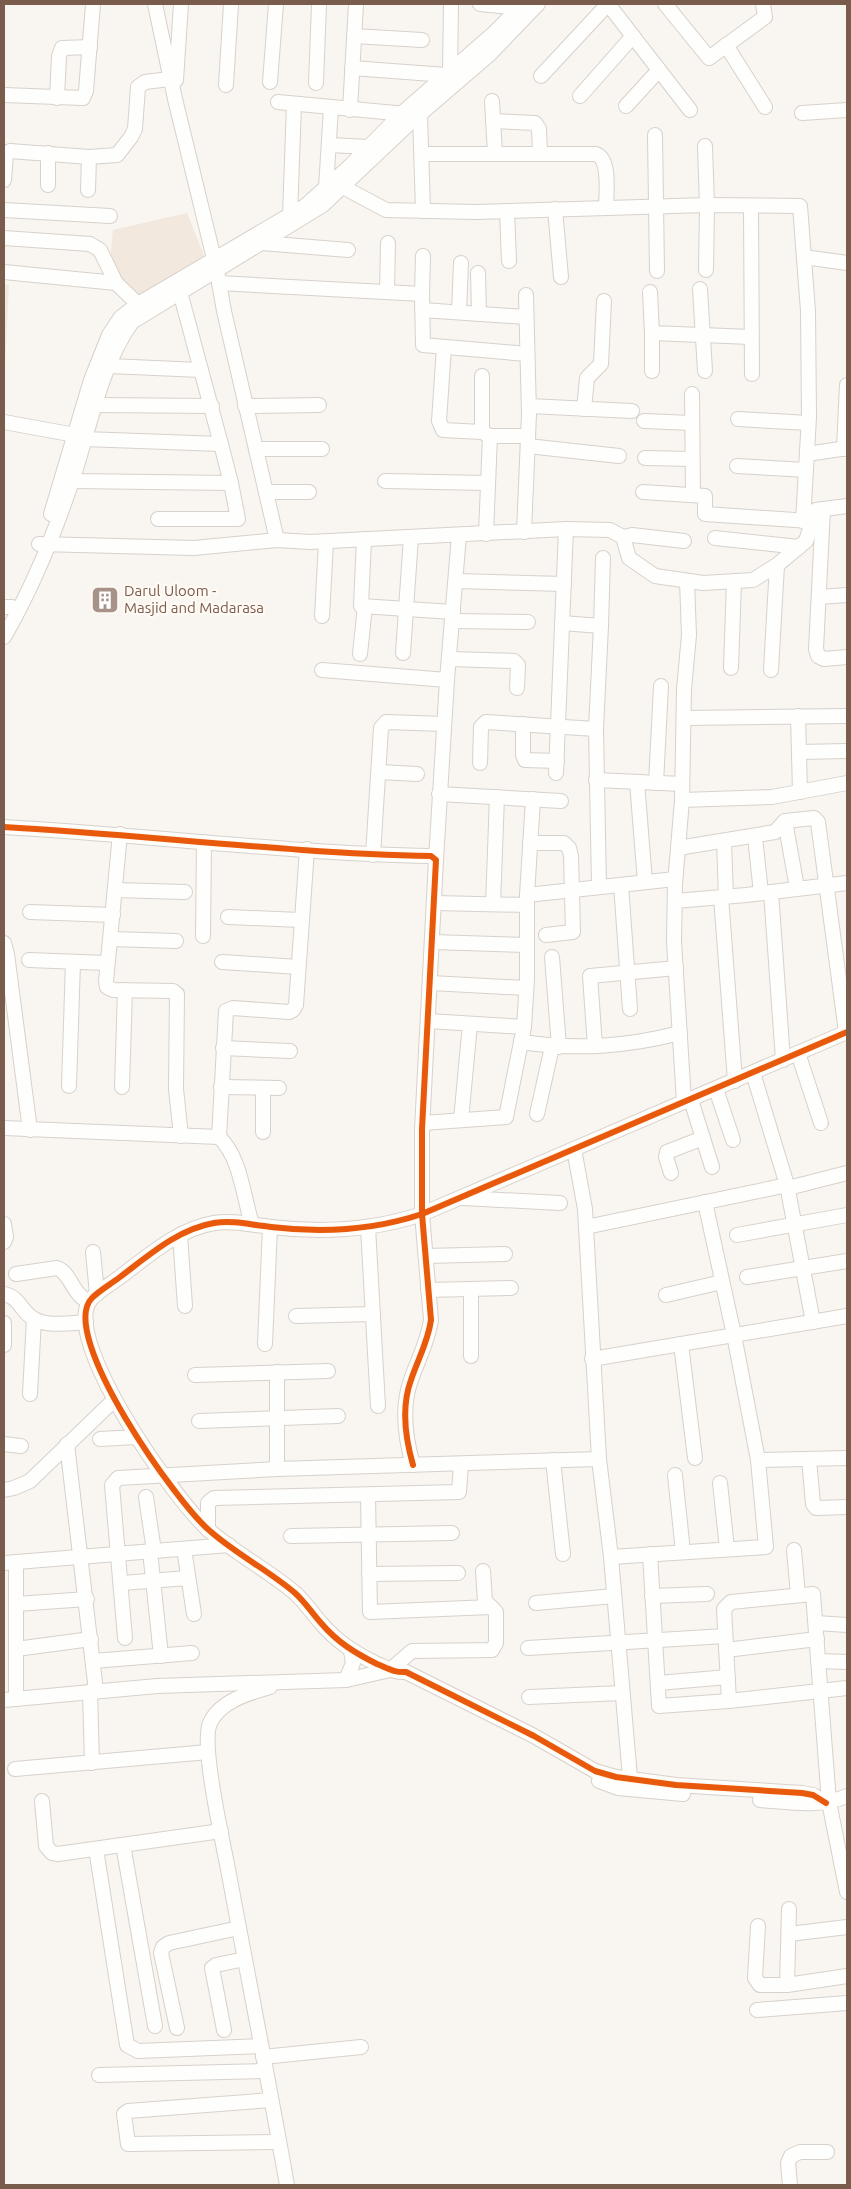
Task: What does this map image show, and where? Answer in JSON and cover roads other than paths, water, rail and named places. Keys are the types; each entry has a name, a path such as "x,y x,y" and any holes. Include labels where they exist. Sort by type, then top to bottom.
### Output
{"street":[{"path":"4,95 80,99 85,96 93,4"},
{"path":"155,4 170,79 216,271 276,540"},
{"path":"175,100 181,4"},
{"path":"226,85 231,4"},
{"path":"270,82 276,4"},
{"path":"316,83 319,4"},
{"path":"350,110 356,4"},
{"path":"448,73 451,4"},
{"path":"480,4 521,6"},
{"path":"4,620 8,607 44,544 50,518 79,437 96,405 109,366 123,335 142,308 216,271 293,219 323,205 418,116 490,54 538,4"},
{"path":"541,76 608,4 690,110"},
{"path":"665,4 709,58 765,17 763,4"},
{"path":"4,637 23,604 44,544 72,481 91,380 109,335 121,317 180,292 262,243 293,219 402,113 521,6"},
{"path":"354,36 422,40"},
{"path":"580,96 633,36"},
{"path":"726,45 764,107"},
{"path":"57,98 59,56 62,48 90,47"},
{"path":"352,68 448,73"},
{"path":"626,106 659,70"},
{"path":"4,180 6,154 10,151 89,157 117,155 132,137 135,129 138,87 144,82 170,79"},
{"path":"492,101 495,154"},
{"path":"278,102 418,116"},
{"path":"293,219 294,104"},
{"path":"326,188 331,108"},
{"path":"802,113 847,110"},
{"path":"418,116 422,154 423,211"},
{"path":"493,121 535,123 539,129 540,154"},
{"path":"655,135 657,271"},
{"path":"329,145 369,147"},
{"path":"705,146 708,205 706,270"},
{"path":"48,153 48,185"},
{"path":"422,154 600,156 605,163 606,208"},
{"path":"88,190 89,157"},
{"path":"343,187 386,210 507,211 708,205 750,207 800,206 808,311 806,470 808,521 806,541 777,565 753,580 703,583 655,576 629,558 623,537"},
{"path":"750,207 752,374"},
{"path":"555,209 561,277"},
{"path":"4,210 110,216"},
{"path":"507,211 509,261"},
{"path":"4,238 90,244 100,250 116,283 142,308"},
{"path":"262,243 348,250"},
{"path":"387,292 388,243"},
{"path":"423,256 423,345 527,354"},
{"path":"804,257 847,263"},
{"path":"459,312 461,263"},
{"path":"216,271 387,292 422,294"},
{"path":"4,272 116,283"},
{"path":"478,273 479,314"},
{"path":"700,288 705,371"},
{"path":"158,519 238,519 212,406 180,292"},
{"path":"650,292 652,371"},
{"path":"524,532 529,406 526,295"},
{"path":"584,408 586,378 601,364 604,301"},
{"path":"422,310 526,317"},
{"path":"652,333 751,337"},
{"path":"444,347 440,426 446,431 486,434 619,456"},
{"path":"109,366 201,370"},
{"path":"482,376 486,434 486,534"},
{"path":"807,454 846,449 847,385"},
{"path":"692,394 693,495"},
{"path":"96,405 212,406"},
{"path":"245,406 319,405"},
{"path":"529,406 632,410"},
{"path":"738,419 808,423"},
{"path":"644,421 692,422"},
{"path":"4,422 79,437 221,444"},
{"path":"256,450 322,449"},
{"path":"645,458 692,460"},
{"path":"737,466 806,470"},
{"path":"72,481 231,483"},
{"path":"385,481 487,483"},
{"path":"266,492 309,492"},
{"path":"642,492 705,496 705,514 808,521"},
{"path":"808,521 816,510 847,506"},
{"path":"823,509 818,656 824,659 847,657"},
{"path":"44,544 194,548 276,540 326,542 566,529 610,530 623,537 632,536 684,541"},
{"path":"523,724 523,756 525,760 557,767 566,529"},
{"path":"413,1465 404,1414 410,1382 429,1336 431,1320 422,1214 422,1122 431,983 439,794 459,535"},
{"path":"403,653 411,537"},
{"path":"715,538 799,547"},
{"path":"364,540 361,606 528,622"},
{"path":"322,616 326,542"},
{"path":"599,887 596,729 604,558"},
{"path":"771,670 777,565"},
{"path":"456,581 564,584"},
{"path":"686,581 688,634 684,689 685,718 682,800 675,879 676,968 680,1033 688,1101 712,1167"},
{"path":"730,668 734,581"},
{"path":"819,597 847,595"},
{"path":"360,654 365,606"},
{"path":"562,623 600,626"},
{"path":"450,659 514,661 518,665 517,688"},
{"path":"322,670 447,680"},
{"path":"656,783 661,686"},
{"path":"798,716 800,792"},
{"path":"685,718 847,716"},
{"path":"373,855 381,728 386,722 444,724"},
{"path":"480,763 481,727 486,722 596,729"},
{"path":"799,752 847,751"},
{"path":"378,772 417,774"},
{"path":"596,780 682,784"},
{"path":"637,782 645,882"},
{"path":"682,800 772,797 847,783"},
{"path":"439,794 561,801"},
{"path":"493,904 497,797"},
{"path":"422,1122 506,1117 524,1027 527,900 533,799"},
{"path":"16,1274 57,1268 63,1270 80,1298 93,1298 180,1235 196,1227 215,1223 239,1222 270,1227 316,1230 368,1227 396,1223 460,1198 846,1032 818,822 814,818 785,821 775,832 755,837 678,848"},
{"path":"785,821 797,888"},
{"path":"4,827 120,834 373,855 431,856 436,860"},
{"path":"120,834 111,939 106,963 107,987 125,990 173,991 177,994 176,1089 181,1136"},
{"path":"755,837 766,892 783,1060"},
{"path":"203,936 204,842"},
{"path":"724,842 723,897 735,1081"},
{"path":"530,843 564,843 569,848 573,890 572,932 546,935"},
{"path":"252,1224 233,1158 219,1137 225,1015 230,1008 293,1010 296,1005 300,920 307,849"},
{"path":"435,902 493,904 527,900 573,890 675,879"},
{"path":"675,901 847,883"},
{"path":"621,885 630,1009"},
{"path":"115,890 185,892"},
{"path":"30,912 113,915"},
{"path":"228,917 300,920"},
{"path":"111,939 176,941"},
{"path":"4,942 30,1130"},
{"path":"433,942 527,945"},
{"path":"537,1114 556,1047 552,957"},
{"path":"29,960 106,963"},
{"path":"69,1086 73,962"},
{"path":"222,962 298,967"},
{"path":"595,1046 590,976 676,968"},
{"path":"431,983 526,988"},
{"path":"122,1087 125,990"},
{"path":"429,1021 524,1027"},
{"path":"461,1120 470,1024"},
{"path":"521,1042 556,1047 637,1044 680,1033"},
{"path":"223,1048 290,1051"},
{"path":"798,1053 821,1123"},
{"path":"753,1073 788,1186 813,1322"},
{"path":"221,1087 279,1088"},
{"path":"262,1132 263,1088"},
{"path":"716,1089 733,1140"},
{"path":"4,1128 219,1137"},
{"path":"671,1173 666,1157 667,1152 703,1138"},
{"path":"574,1149 585,1209 599,1459 611,1557 630,1784"},
{"path":"586,1227 847,1173"},
{"path":"460,1198 560,1203"},
{"path":"611,1557 766,1547 758,1460 734,1335 705,1202"},
{"path":"737,1235 847,1215"},
{"path":"4,1224 6,1237 4,1242"},
{"path":"265,1344 270,1227"},
{"path":"368,1227 378,1406"},
{"path":"180,1235 185,1306"},
{"path":"93,1252 93,1298 86,1322 87,1334 114,1400 137,1437 163,1475 208,1530 298,1597 320,1622 351,1651 394,1671 401,1679 486,1720 585,1775 618,1788 630,1784 789,1802 828,1803 847,1796"},
{"path":"426,1256 505,1254"},
{"path":"746,1277 847,1262"},
{"path":"666,1295 722,1282"},
{"path":"428,1290 511,1288"},
{"path":"471,1289 471,1356"},
{"path":"4,1294 10,1295 19,1301 34,1319 58,1323 86,1322"},
{"path":"296,1316 373,1314"},
{"path":"592,1359 847,1316"},
{"path":"30,1394 34,1319"},
{"path":"4,1323 4,1345"},
{"path":"681,1344 695,1458"},
{"path":"195,1375 328,1371"},
{"path":"277,1372 277,1469"},
{"path":"4,1490 14,1488 30,1480 114,1400"},
{"path":"199,1421 338,1416"},
{"path":"100,1439 137,1437"},
{"path":"4,1444 21,1446"},
{"path":"67,1444 93,1661 92,1763"},
{"path":"758,1460 847,1458"},
{"path":"125,1638 122,1584 112,1485 114,1480 118,1478 277,1469 599,1459"},
{"path":"809,1459 813,1504 816,1508 847,1507"},
{"path":"553,1460 563,1554"},
{"path":"208,1530 208,1503 214,1498 459,1492 461,1464"},
{"path":"674,1475 683,1552"},
{"path":"720,1483 727,1549"},
{"path":"368,1494 370,1612 491,1607"},
{"path":"146,1497 161,1656"},
{"path":"291,1536 452,1533"},
{"path":"229,1545 10,1562 16,1604 16,1649 10,1699 93,1691 227,1683 285,1684 346,1680 394,1671 412,1651 492,1650 496,1643 496,1612 485,1601 482,1571"},
{"path":"184,1548 194,1614"},
{"path":"794,1550 798,1595"},
{"path":"650,1554 660,1706 729,1701 847,1688"},
{"path":"369,1574 458,1573"},
{"path":"122,1584 188,1578"},
{"path":"652,1596 706,1594"},
{"path":"729,1701 724,1609 726,1605 731,1602 813,1594 828,1803 847,1892"},
{"path":"536,1603 614,1596"},
{"path":"16,1604 87,1599"},
{"path":"816,1623 847,1625"},
{"path":"16,1649 91,1639"},
{"path":"528,1648 655,1640 726,1643 817,1639"},
{"path":"346,1680 353,1663 351,1651"},
{"path":"93,1661 192,1653"},
{"path":"818,1661 847,1662"},
{"path":"658,1683 728,1677"},
{"path":"285,1684 247,1694 219,1711 210,1723 207,1740 221,1831 287,2185"},
{"path":"530,1697 622,1693"},
{"path":"15,1768 208,1752"},
{"path":"42,1801 46,1846 52,1853 96,1849 221,1831"},
{"path":"123,1845 155,2026"},
{"path":"96,1849 127,2045 138,2050 262,2052 361,2047"},
{"path":"787,1984 789,1909"},
{"path":"758,1926 755,1978 760,1985 787,1984 847,1976"},
{"path":"789,1934 847,1927"},
{"path":"177,2028 161,1953 164,1947 169,1943 239,1928"},
{"path":"224,2030 212,1968 216,1965 245,1959"},
{"path":"757,2010 847,2003"},
{"path":"99,2075 265,2071"},
{"path":"271,2100 128,2110 124,2114 128,2144 280,2142"},
{"path":"790,2185 788,2163 791,2156 800,2152 827,2152"}],"place":[{"name":"Darul Uloom - Masjid and Madarasa","path":"105,600"}]}
